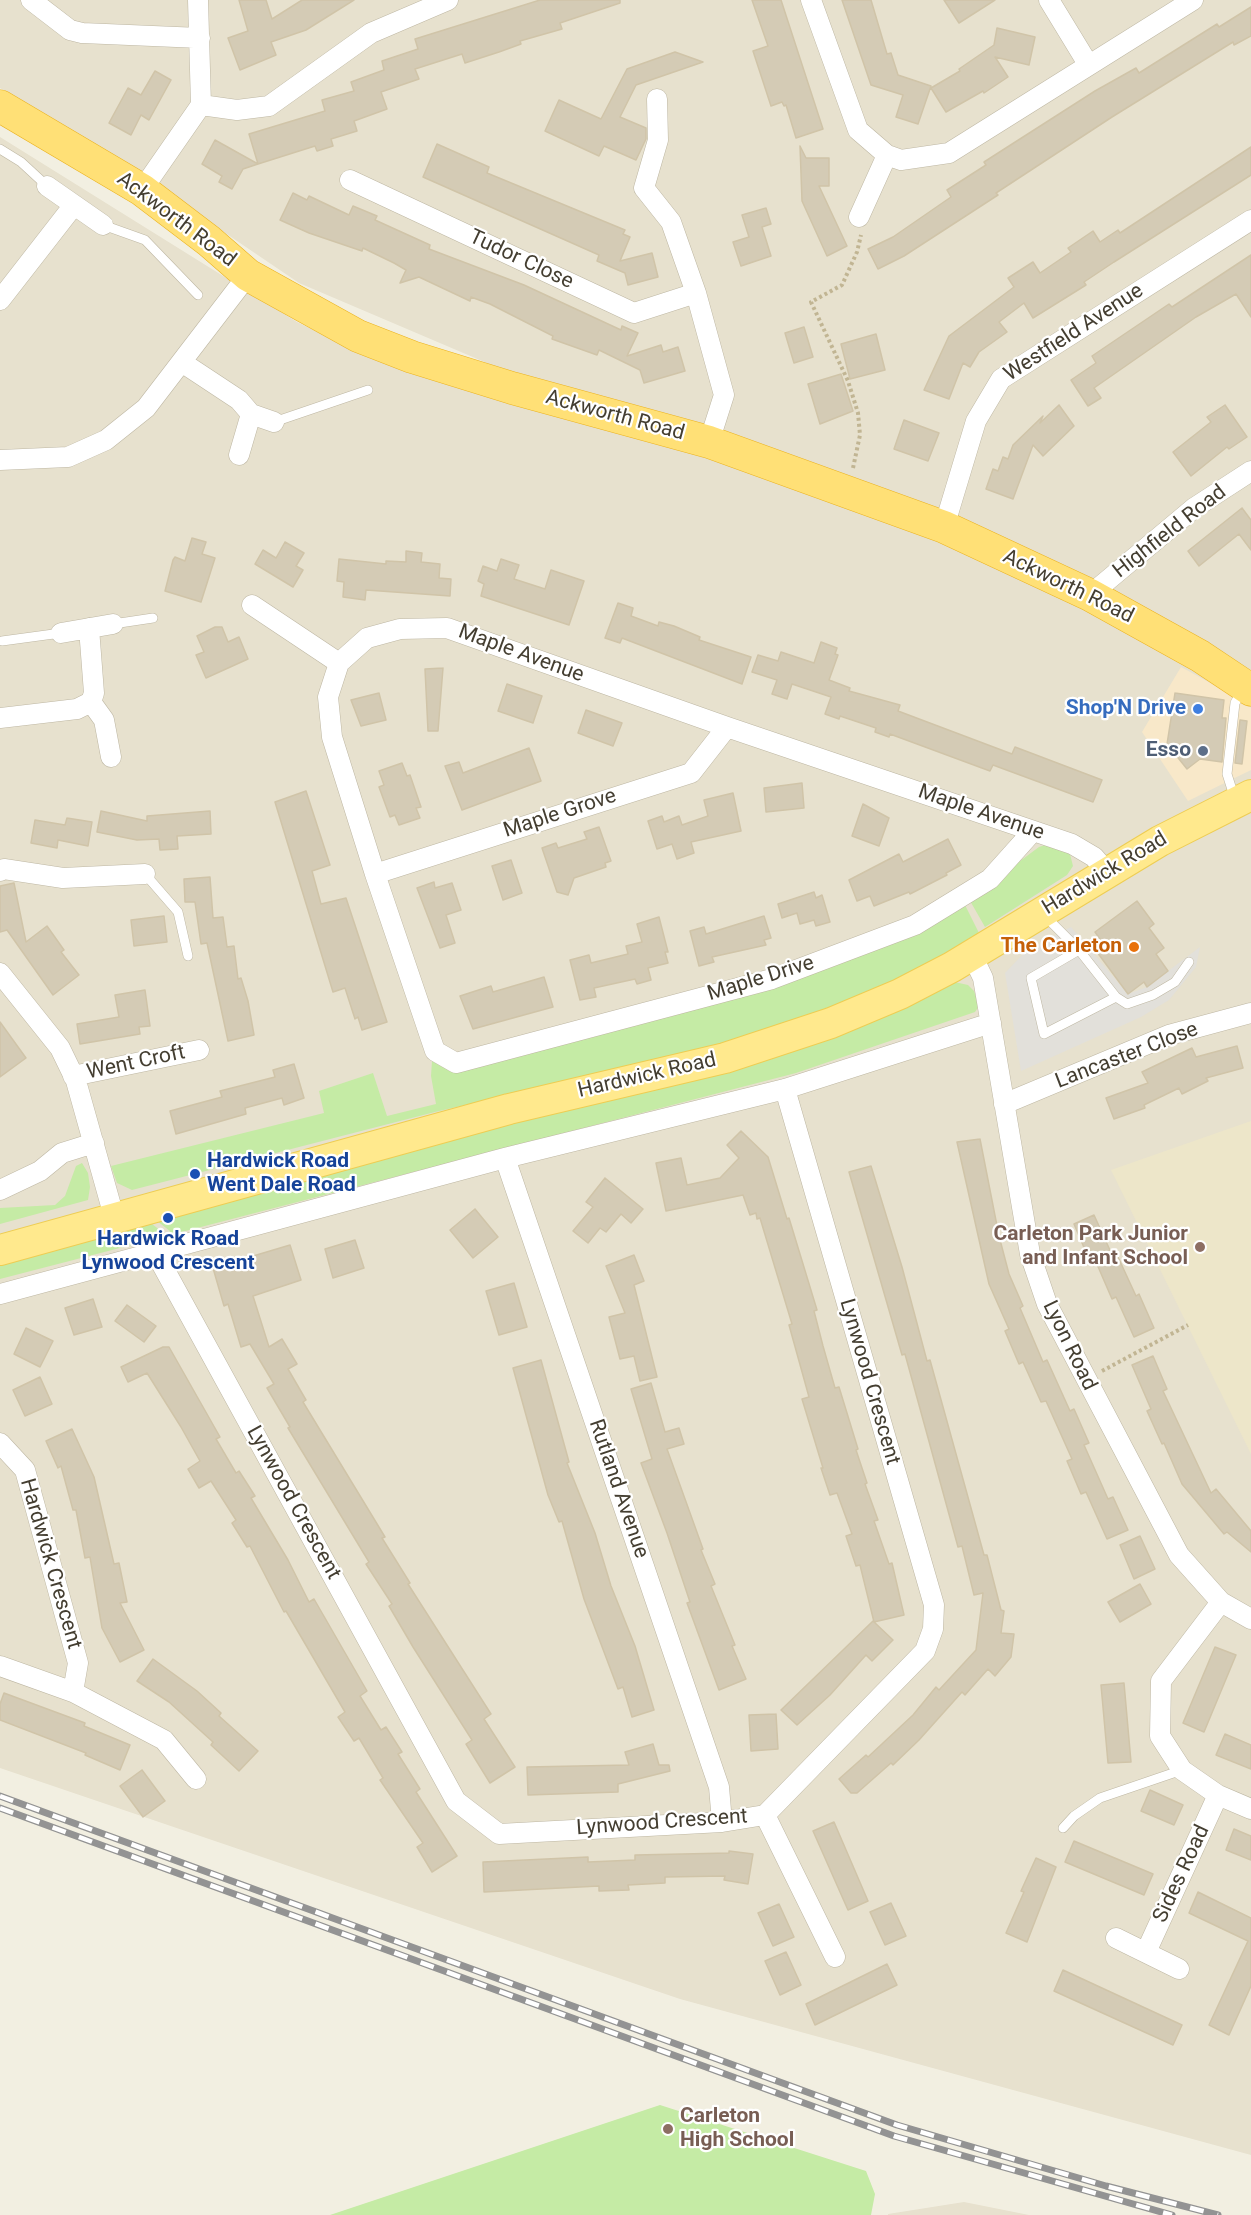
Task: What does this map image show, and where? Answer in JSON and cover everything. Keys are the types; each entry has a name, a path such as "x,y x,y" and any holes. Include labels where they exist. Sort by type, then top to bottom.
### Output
{"highway":[{"name":"Ackworth Road","path":"0,106 142,190 248,275 358,336 412,357 512,388 709,442 944,527 1090,595 1200,656 1248,688"}],"main road":[{"name":"Hardwick Road","path":"0,1250 509,1109 774,1044 900,994 972,955 1171,835 1243,798"}],"street":[{"path":"31,0 70,30 76,32 200,38"},
{"path":"142,190 201,105 198,0"},
{"path":"201,105 237,110 269,106 371,33 448,0"},
{"path":"811,0 858,130 887,154 901,160 949,153 1193,0"},
{"path":"1049,0 1088,64"},
{"path":"657,99 658,140 644,188 671,222 696,293 724,395 709,442"},
{"path":"859,217 887,154"},
{"name":"Tudor Close","path":"350,180 634,313 696,293"},
{"path":"47,186 103,225"},
{"path":"0,300 74,205"},
{"name":"Westfield Avenue","path":"944,527 976,421 1001,379 1251,220"},
{"path":"0,460 68,457 106,440 146,408 183,363 248,275"},
{"path":"183,363 239,400 251,414 274,422"},
{"path":"239,455 251,414"},
{"name":"Highfield Road","path":"1090,595 1194,508 1251,471"},
{"path":"252,604 339,663 328,697 332,737 375,874"},
{"path":"61,633 113,624"},
{"path":"0,718 76,709 91,702 94,693 89,628"},
{"name":"Maple Avenue","path":"339,663 367,638 400,629 447,628 1085,850 1107,872"},
{"path":"91,702 104,720 111,757"},
{"name":"Maple Grove","path":"375,874 691,773 727,727"},
{"name":"Maple Drive","path":"375,874 435,1051 456,1064 772,979 915,925 990,879 1033,831"},
{"path":"0,871 4,869 63,878 145,874"},
{"name":"Lyon Road","path":"972,955 983,978 1030,1254 1047,1304 1179,1555 1221,1602 1251,1619"},
{"path":"2,981 60,1048 73,1076 115,1220"},
{"name":"Lancaster Close","path":"1004,1104 1169,1035 1251,1013"},
{"path":"0,1294 505,1158 785,1089 991,1023"},
{"name":"Went Croft","path":"73,1076 199,1050"},
{"name":"Lynwood Crescent","path":"155,1252 456,1801 499,1834 722,1822 765,1815 925,1651 933,1629 934,1605 785,1089"},
{"path":"0,1190 40,1172 62,1153 94,1143"},
{"name":"Rutland Avenue","path":"505,1158 719,1787 722,1822"},
{"name":"Hardwick Crescent","path":"0,1443 25,1470 78,1663 73,1692"},
{"path":"1221,1602 1161,1681 1160,1736 1182,1770 1218,1795 1251,1809"},
{"path":"0,1666 73,1692 164,1740 196,1779"},
{"name":"Sides Road","path":"1146,1952 1218,1795"},
{"path":"765,1815 835,1957"},
{"path":"1116,1938 1179,1969"}],"lane":[{"path":"0,150 21,162 47,186"},
{"path":"103,225 145,240 198,295"},
{"path":"274,422 368,390"},
{"path":"113,624 153,618"},
{"path":"2,641 61,633"},
{"path":"1243,798 1227,774 1235,703 1248,688"},
{"path":"145,874 178,912 188,956"},
{"path":"1041,912 1079,950 1116,997 1127,1004 1153,995 1175,982 1189,962"},
{"path":"1079,950 1031,978 1044,1034 1116,997"},
{"path":"1063,1828 1074,1816 1101,1798 1182,1770"}],"path":[{"path":"844,490 856,461 860,435 858,413 848,381 811,302 842,285 857,252 863,228 859,217"},
{"path":"1085,1380 1188,1325"}],"shaded area":[{"path":"0,0 1251,0 1251,2155 680,1999 0,1768 0,137 297,322 336,341 515,375 299,283 91,142 0,88"},
{"name":"Esso","path":"1181,667 1247,703 1251,708 1251,770 1188,801 1142,732"},
{"path":"1071,927 1128,994 1147,987 1200,947 1196,967 1169,1000 1141,1017 1021,1071 1005,973 1026,951"},
{"name":"Carleton Park Junior and Infant School","path":"1251,1121 1251,1454 1111,1170"},
{"path":"964,2202 1029,2215 888,2215 888,2214"}],"green space":[{"path":"1051,843 1070,854 1073,866 1067,875 985,927 969,899 1039,847"},
{"path":"965,905 979,933 906,976 804,1020 687,1053 435,1112 132,1190 117,1183 111,1166 324,1113 319,1091 373,1073 387,1116 436,1104 431,1076 432,1061 441,1066 715,1001"},
{"path":"950,981 968,985 974,991 979,1006 975,1012 796,1073 0,1279 0,1258 140,1221 141,1227 152,1224 165,1234 170,1231 157,1221"},
{"path":"82,1163 88,1173 90,1187 88,1200 0,1224 0,1208 55,1205 65,1196 76,1166"},
{"name":"Carleton High School","path":"660,2105 866,2171 875,2194 871,2215 330,2215"}],"building":[{"path":"239,0 266,0 272,19 302,0 354,0 306,30 271,42 276,55 240,70 228,38 248,31"},
{"path":"540,0 620,0 620,3 560,23 562,29 520,41 521,44 465,63 462,54 415,69 419,79 381,92 387,109 354,121 357,131 331,139 333,146 317,151 315,146 258,164 249,134 325,111 322,100 354,91 351,82 384,70 382,61 418,49 415,39"},
{"path":"752,0 781,0 823,129 796,138 786,105 784,106 782,102 771,106 753,51 768,46"},
{"path":"842,0 871,0 887,54 891,53 898,75 931,86 918,124 896,117 903,95 871,85"},
{"path":"944,0 995,0 959,23"},
{"path":"1251,7 1251,36 1234,45 1233,42 1112,117 996,193 998,195 904,256 878,269 868,249 893,237 951,197 947,190 986,165 984,162 1095,91 1136,68 1139,73 1217,24 1219,27"},
{"path":"997,28 1035,37 1029,65 995,57 1008,77 984,93 983,91 946,112 931,88 960,71 959,69 994,45"},
{"path":"675,52 703,62 636,85 620,117 646,128 646,139 636,160 604,146 599,156 545,131 559,100 601,119 627,69"},
{"path":"155,71 171,80 149,120 141,115 131,135 109,123 128,88 141,95"},
{"path":"215,140 258,164 243,169 232,189 219,182 222,176 202,164"},
{"path":"437,144 489,167 487,173 625,230 623,234 630,237 620,261 652,253 658,277 628,285 625,273 597,261 599,255 423,177"},
{"path":"800,146 806,158 829,158 829,186 819,186 847,246 827,256 802,201"},
{"path":"1251,147 1251,175 1114,262 1084,282 1086,285 1033,318 1024,303 999,322 1007,332 979,352 970,367 963,363 949,399 924,390 949,336 1014,287 1008,278 1033,262 1040,273 1071,252 1068,248 1093,231 1100,242 1118,230 1120,233"},
{"path":"293,193 307,200 309,196 349,215 353,206 377,216 375,220 430,245 429,249 524,285 621,330 622,326 638,333 627,356 661,345 663,352 678,347 685,371 644,383 640,370 599,350 597,355 552,339 553,336 490,304 471,297 470,301 419,277 400,283 406,270 394,263 363,248 362,251 309,233 280,220"},
{"path":"766,208 771,224 762,227 771,256 741,266 733,242 749,237 742,215"},
{"path":"1251,255 1251,317 1236,294 1196,317 1094,388 1101,398 1088,406 1071,380 1096,363 1092,356 1169,304 1172,307"},
{"path":"804,327 813,357 794,363 785,333"},
{"path":"876,334 885,370 850,379 841,344"},
{"path":"841,374 853,411 820,424 808,384"},
{"path":"1059,405 1074,426 1043,456 1033,445 1013,499 986,489 993,469 998,471 1003,457 1008,459 1013,445 1043,416 1040,423"},
{"path":"1225,405 1247,437 1229,449 1227,447 1191,476 1173,452 1211,422 1207,417"},
{"path":"904,420 939,433 928,461 894,449"},
{"path":"1242,508 1251,520 1251,550 1239,534 1199,566 1188,551"},
{"path":"192,538 206,542 202,554 215,558 201,602 165,591 173,560 175,557 185,561"},
{"path":"285,542 304,553 296,566 303,570 293,587 255,564 263,550 276,558"},
{"path":"406,551 422,553 421,562 440,564 439,578 451,579 450,596 366,590 365,600 343,597 344,582 337,581 339,559 386,564 386,561 406,562"},
{"path":"501,559 519,565 514,579 545,589 551,570 584,581 569,625 481,596 484,584 478,581 483,566 497,571"},
{"path":"618,603 633,608 631,616 658,626 659,622 674,626 700,637 699,640 751,657 742,684 622,638 620,643 605,638"},
{"path":"215,627 222,627 228,642 239,637 248,659 206,678 196,655 204,652 197,636"},
{"path":"821,642 837,648 835,654 838,655 829,680 850,688 849,691 900,705 898,711 1012,754 1015,747 1102,780 1093,802 993,765 990,771 890,734 889,737 875,732 876,728 840,716 839,719 825,714 831,697 792,684 787,699 772,694 777,680 752,672 758,655 778,661 781,652 814,663"},
{"path":"443,668 438,731 428,731 425,669"},
{"path":"507,684 542,696 533,723 498,711"},
{"path":"379,693 386,720 361,726 351,700"},
{"name":"Shop'N Drive","path":"1175,693 1224,700 1222,718 1226,718 1222,762 1200,759 1187,769 1167,744"},
{"path":"586,710 622,723 613,746 578,733"},
{"path":"1240,720 1247,721 1242,764 1235,763"},
{"path":"529,748 541,781 462,810 445,766 459,762 463,773"},
{"path":"402,763 407,776 410,775 421,807 416,808 420,818 399,825 395,815 390,817 379,787 384,785 379,771"},
{"path":"802,783 804,808 766,812 764,788"},
{"path":"306,791 330,865 312,871 321,904 346,898 387,1022 362,1030 358,1017 355,1019 345,988 333,992 275,802"},
{"path":"733,793 741,831 691,842 694,853 677,859 672,844 657,849 648,821 662,816 664,822 679,816 682,825 708,816 704,800"},
{"path":"863,804 889,818 879,846 852,836"},
{"path":"101,811 147,821 147,816 210,811 211,834 177,836 178,849 160,850 159,839 137,840 97,832"},
{"path":"67,818 92,822 88,846 58,840 57,848 31,843 35,820 65,825"},
{"path":"599,827 611,861 605,863 606,867 574,878 568,895 557,892 542,848 556,843 558,848 587,839 584,832"},
{"path":"948,839 961,865 946,873 947,875 910,894 909,892 874,906 870,896 857,901 849,880 899,854 903,862"},
{"path":"511,860 522,893 503,900 492,866"},
{"path":"210,877 213,918 223,917 227,947 234,946 238,979 241,978 248,1001 254,1035 228,1041 207,943 201,944 195,902 185,902 184,879"},
{"path":"434,882 435,888 452,883 461,910 446,915 455,943 440,948 417,888"},
{"path":"14,883 26,942 47,926 64,950 61,952 79,975 53,995 7,930 0,932 0,886"},
{"path":"814,892 816,898 822,895 830,922 816,926 814,920 800,924 797,913 782,918 778,904"},
{"name":"The Carleton","path":"1137,901 1154,924 1149,928 1164,948 1156,954 1168,971 1147,987 1144,982 1128,994 1097,952 1105,946 1095,932"},
{"path":"164,916 167,942 134,946 131,920"},
{"path":"764,916 771,938 764,940 766,945 712,957 714,962 699,966 690,931 704,927 706,934"},
{"path":"659,917 668,952 665,952 668,963 648,968 651,980 637,984 635,979 594,988 596,997 580,1000 570,960 589,955 591,963 628,954 626,946 642,942 637,924"},
{"path":"544,977 553,1007 473,1029 460,996 491,986 493,992"},
{"path":"145,990 150,1026 139,1027 140,1034 80,1044 77,1024 119,1017 115,995"},
{"path":"0,1022 26,1058 0,1077"},
{"path":"1237,1046 1243,1068 1206,1078 1208,1081 1182,1094 1179,1088 1144,1105 1145,1108 1114,1119 1106,1098 1148,1083 1142,1072 1192,1048 1196,1057"},
{"path":"294,1064 304,1098 284,1105 282,1098 245,1108 246,1114 176,1134 170,1111 222,1097 220,1091 275,1077 273,1070"},
{"path":"741,1131 768,1157 787,1219 789,1218 817,1310 814,1311 835,1388 839,1387 858,1449 856,1450 867,1483 865,1484 878,1520 874,1521 889,1564 892,1563 904,1615 874,1622 860,1565 856,1566 846,1536 852,1534 837,1493 830,1495 821,1468 823,1468 802,1399 809,1397 789,1325 792,1324 760,1218 757,1219 756,1213 750,1215 743,1195 666,1211 656,1163 681,1158 687,1185 720,1178 739,1158 727,1145"},
{"path":"980,1139 999,1236 1009,1274 1023,1306 1020,1308 1043,1362 1047,1360 1070,1411 1074,1409 1089,1443 1084,1445 1108,1499 1113,1497 1128,1530 1107,1539 1086,1492 1081,1494 1067,1461 1072,1459 1046,1401 1041,1402 1023,1362 1019,1364 1005,1331 1009,1329 989,1284 957,1142"},
{"path":"871,1166 902,1267 927,1361 930,1360 984,1555 987,1555 1001,1610 1004,1611 1001,1633 1014,1634 1011,1657 995,1676 988,1669 965,1695 962,1692 893,1765 891,1763 857,1793 851,1793 839,1779 866,1755 868,1757 913,1715 936,1687 939,1690 976,1650 983,1593 974,1595 962,1546 958,1547 905,1354 902,1355 849,1172"},
{"path":"605,1178 643,1209 631,1223 621,1214 606,1232 600,1228 588,1243 573,1231 593,1207 586,1202"},
{"path":"475,1209 498,1237 473,1258 450,1230"},
{"path":"1094,1215 1114,1259 1118,1257 1136,1296 1139,1294 1154,1328 1134,1337 1116,1297 1112,1299 1093,1255 1088,1257 1074,1224"},
{"path":"355,1240 364,1268 333,1278 325,1249"},
{"path":"290,1245 301,1280 253,1296 269,1347 282,1339 297,1364 288,1369 306,1400 303,1402 385,1537 382,1538 410,1583 408,1584 491,1714 484,1719 515,1767 490,1783 466,1744 472,1740 413,1647 389,1606 392,1604 366,1564 369,1562 288,1428 290,1427 267,1388 274,1384 250,1344 241,1347 228,1304 224,1306 213,1268"},
{"path":"634,1255 644,1281 634,1285 657,1377 640,1381 634,1356 620,1359 609,1317 625,1313 606,1266"},
{"path":"514,1283 527,1327 499,1335 486,1291"},
{"path":"93,1299 102,1327 74,1335 65,1308"},
{"path":"127,1305 156,1326 144,1342 115,1321"},
{"path":"26,1328 53,1341 40,1367 14,1354"},
{"path":"163,1347 169,1347 220,1437 216,1439 236,1473 239,1471 255,1496 251,1498 288,1560 309,1602 314,1599 367,1691 360,1696 381,1730 386,1727 402,1752 398,1754 420,1789 416,1792 457,1856 432,1872 417,1847 423,1843 380,1780 383,1778 359,1738 354,1741 338,1717 345,1712 286,1611 284,1612 250,1546 247,1547 232,1523 236,1520 211,1481 199,1488 188,1469 200,1461 181,1427 147,1373 128,1382 121,1367"},
{"path":"1153,1356 1167,1389 1163,1391 1211,1493 1216,1489 1251,1531 1251,1552 1227,1532 1224,1534 1182,1484 1164,1443 1162,1444 1147,1411 1151,1409 1132,1365"},
{"path":"541,1360 569,1462 567,1463 595,1533 611,1586 635,1646 654,1710 632,1717 623,1687 618,1689 584,1599 562,1521 559,1522 548,1495 513,1368"},
{"path":"40,1377 52,1404 25,1416 13,1390"},
{"path":"651,1383 665,1432 679,1428 684,1444 667,1449 703,1549 701,1550 715,1584 711,1586 746,1679 719,1690 687,1603 690,1602 641,1463 652,1459 631,1389"},
{"path":"72,1429 94,1477 114,1564 119,1563 127,1602 120,1603 144,1650 120,1662 102,1628 90,1557 85,1558 76,1510 73,1510 61,1466 58,1468 46,1441"},
{"path":"1140,1536 1155,1569 1134,1579 1120,1545"},
{"path":"1140,1584 1151,1604 1120,1622 1108,1602"},
{"path":"873,1621 893,1640 872,1661 866,1655 830,1695 797,1725 781,1710"},
{"path":"1215,1647 1236,1655 1204,1732 1183,1723"},
{"path":"153,1659 197,1691 221,1713 219,1716 258,1751 239,1771 211,1745 213,1742 169,1702 137,1681"},
{"path":"1124,1683 1131,1762 1108,1763 1101,1685"},
{"path":"4,1693 85,1723 84,1726 130,1745 120,1770 85,1755 86,1753 0,1720 0,1704"},
{"path":"776,1714 778,1749 751,1751 749,1715"},
{"path":"1225,1734 1251,1745 1251,1769 1216,1755"},
{"path":"653,1744 659,1765 669,1765 670,1771 618,1784 618,1792 528,1795 527,1767 629,1765 625,1752"},
{"path":"142,1770 165,1801 143,1817 120,1786"},
{"path":"1150,1790 1183,1805 1174,1825 1141,1811"},
{"path":"834,1822 868,1901 848,1910 813,1831"},
{"path":"1234,1829 1251,1836 1251,1860 1226,1850"},
{"path":"1074,1841 1153,1874 1144,1895 1065,1862"},
{"path":"729,1851 753,1854 748,1884 724,1880 725,1876 665,1877 665,1883 628,1885 629,1890 599,1891 599,1886 484,1892 483,1862 588,1857 588,1862 635,1860 635,1855 729,1853"},
{"path":"1036,1858 1056,1867 1027,1942 1006,1933"},
{"path":"1198,1892 1251,1918 1251,1986 1229,2035 1209,2025 1248,1941 1189,1913"},
{"path":"891,1903 906,1936 885,1945 870,1912"},
{"path":"779,1904 794,1937 773,1946 758,1913"},
{"path":"786,1952 801,1985 780,1995 765,1961"},
{"path":"887,1964 897,1985 815,2025 806,2004"},
{"path":"1063,1970 1182,2025 1173,2045 1054,1991"}],"railway":[{"path":"0,1796 897,2125 1106,2186 1218,2215"},
{"path":"0,1808 894,2136 1172,2215"}],"place":[{"name":"Shop'N Drive","path":"1198,709"},
{"name":"Esso","path":"1203,751"},
{"name":"The Carleton","path":"1134,947"},
{"name":"Hardwick Road Went Dale Road","path":"195,1174"},
{"name":"Hardwick Road Lynwood Crescent","path":"168,1218"},
{"name":"Carleton Park Junior and Infant School","path":"1200,1247"},
{"name":"Carleton High School","path":"668,2129"}]}
